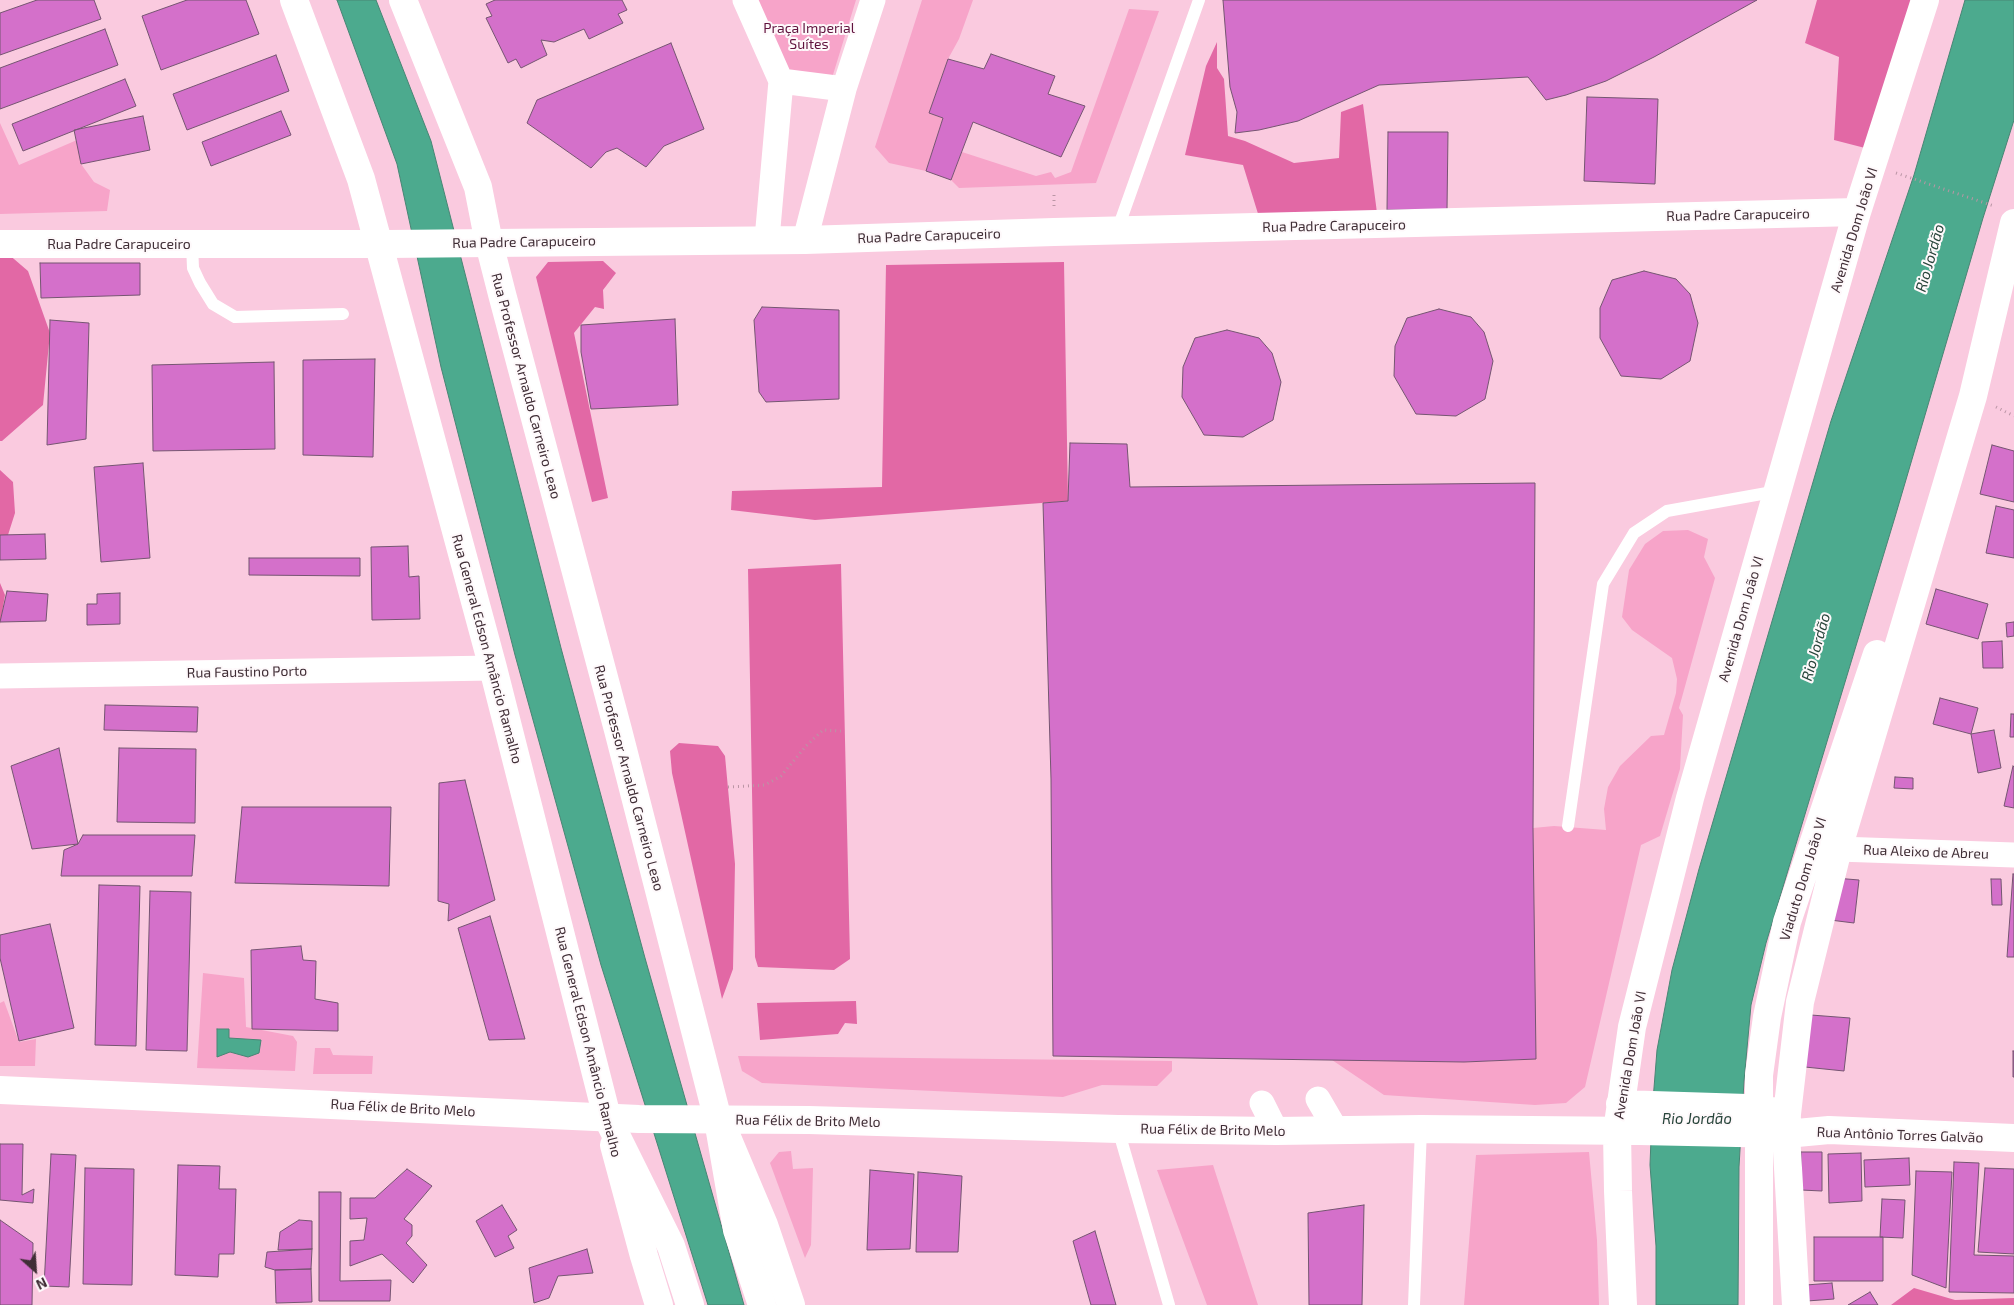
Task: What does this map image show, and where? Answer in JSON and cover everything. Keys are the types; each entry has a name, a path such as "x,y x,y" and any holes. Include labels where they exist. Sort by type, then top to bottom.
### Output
{"main road":[{"name":"Rua General Edson Amâncio Ramalho","path":"294,0 361,179 383,244 493,668 606,1117 659,1305"},
{"name":"Rua Professor Arnaldo Carneiro Leao","path":"403,0 478,187 489,243 620,740 712,1120 764,1225 791,1305"},
{"name":"Avenida Dom João VI","path":"1621,1250 1618,1191 1632,1027 1690,798 1857,212 1925,0"},
{"name":"Rua Padre Carapuceiro","path":"0,244 383,244 805,240 1857,212"},
{"path":"1796,1305 1786,1124 1800,1002 1838,849 1973,396 2014,223"},
{"name":"Viaduto Dom João VI","path":"1760,1305 1759,1075 1767,1017 1787,922 1910,554 1950,473"},
{"name":"Rua Félix de Brito Melo","path":"0,1090 638,1119 809,1120 1118,1129 1422,1129 1625,1122"},
{"path":"1625,1122 1649,1106 1747,1120"},
{"path":"606,1117 671,1246 690,1305"},
{"path":"712,1120 737,1230 762,1305"},
{"path":"1625,1122 1747,1120"},
{"name":"Rua Antônio Torres Galvão","path":"1747,1120 1829,1130 2014,1138"},
{"path":"1621,1250 1623,1294"},
{"path":"1604,1305 1604,1293 1621,1250"}],"street":[{"path":"745,0 781,81 767,239"},
{"path":"805,240 844,89 873,0"},
{"path":"781,81 844,89"},
{"name":"Rua Faustino Porto","path":"0,676 493,668"},
{"name":"Rua Aleixo de Abreu","path":"1838,849 2014,855"},
{"path":"1318,1099 1336,1130"},
{"path":"1262,1103 1276,1130"}],"lane":[{"path":"1117,231 1197,0"},
{"path":"192,244 193,268 200,282 213,304 235,317 343,314"},
{"path":"1568,826 1603,584 1634,533 1667,511 1778,490"},
{"path":"1118,1129 1169,1305"},
{"path":"1414,1305 1422,1129"}],"path":[{"path":"1901,174 1992,205"},
{"path":"728,787 765,785 780,776 823,730 841,731"}],"green space":[{"name":"Praça Imperial Suítes","path":"756,0 856,0 832,78 786,71"},
{"path":"922,0 973,0 959,39 948,59 929,113 943,118 926,171 889,163 875,147"},
{"path":"1129,9 1159,11 1096,183 959,188 951,180 962,152 1036,176 1051,172 1055,178 1071,172"},
{"path":"0,123 19,165 77,140 81,164 94,182 110,190 107,211 0,214"},
{"path":"1688,530 1708,539 1704,557 1715,578 1679,708 1683,715 1680,769 1660,836 1641,845 1585,1087 1566,1103 1535,1105 1384,1095 1332,1060 1464,1062 1520,1060 1533,828 1554,826 1606,830 1604,809 1608,787 1620,766 1651,736 1664,735 1676,693 1677,679 1672,658 1632,630 1622,617 1629,570 1645,544 1663,531"},
{"path":"203,973 244,978 246,1027 293,1036 297,1042 295,1071 197,1068"},
{"path":"4,1001 19,1042 36,1039 35,1066 0,1066 0,1003"},
{"path":"315,1048 330,1048 333,1055 373,1056 372,1074 313,1074"},
{"path":"738,1056 1172,1061 1172,1071 1157,1086 1102,1085 1063,1097 762,1083 742,1071"},
{"path":"791,1151 793,1169 813,1168 811,1245 805,1258 770,1163 779,1152"},
{"path":"1589,1152 1597,1240 1599,1305 1464,1305 1476,1155"},
{"path":"1213,1165 1258,1305 1207,1305 1157,1170"}],"shaded area":[{"path":"1817,0 1912,0 1865,148 1834,140 1839,57 1805,43"},
{"path":"1217,42 1217,68 1224,79 1228,136 1245,141 1294,163 1339,158 1341,112 1363,104 1377,213 1259,217 1243,165 1185,155 1206,66"},
{"path":"0,253 7,253 28,271 50,333 43,405 2,441 0,441"},
{"path":"603,261 616,273 603,290 604,309 595,307 574,333 608,498 592,502 536,277 548,262"},
{"path":"1064,262 1068,501 815,520 731,510 732,491 882,487 886,265"},
{"path":"0,470 13,482 15,513 0,560"},
{"path":"841,564 850,959 834,970 758,967 755,957 748,569"},
{"path":"0,583 5,595 0,624"},
{"path":"679,743 718,746 725,756 735,864 733,969 722,999 672,773 670,751"},
{"path":"856,1001 857,1024 845,1023 838,1034 760,1040 757,1003"},
{"path":"1914,1288 1955,1300 2014,1298 2014,1305 1891,1305"}],"water":[{"path":"337,0 376,0 431,141 561,648 645,958 744,1305 708,1305 601,965 515,655 441,367 397,164"},
{"name":"Rio Jordão","path":"1965,0 2014,0 2014,120 1766,943 1751,1005 1739,1167 1738,1305 1656,1305 1656,1246 1650,1165 1652,1113 1657,1050 1672,970 1699,869 1831,421 1914,175"},
{"path":"217,1029 229,1029 229,1038 261,1040 259,1053 248,1057 230,1052 217,1057"}],"building":[{"path":"37,0 94,0 101,19 0,55 0,13"},
{"path":"187,0 246,0 259,34 161,70 142,16"},
{"path":"495,0 622,0 627,10 618,14 623,23 589,39 584,29 554,42 541,40 547,55 521,68 516,59 508,63 486,18 492,16 486,4"},
{"path":"1223,0 1757,0 1654,57 1606,81 1566,95 1546,100 1528,77 1379,85 1298,121 1259,130 1235,133 1237,112 1230,87"},
{"path":"105,29 118,65 0,109 0,68"},
{"path":"671,43 704,129 664,146 646,167 617,148 606,152 591,168 527,123 537,100"},
{"path":"991,54 1055,76 1048,94 1085,106 1061,157 973,122 951,180 926,171 943,118 929,113 948,59 984,69"},
{"path":"276,55 289,91 187,130 173,94"},
{"path":"125,79 136,106 23,151 12,124"},
{"path":"1587,97 1658,99 1655,184 1584,181"},
{"path":"281,111 291,135 211,166 202,142"},
{"path":"143,116 150,150 81,164 74,130"},
{"path":"1388,132 1448,132 1447,210 1387,210"},
{"path":"40,263 140,263 140,295 41,298"},
{"path":"1644,271 1676,279 1690,294 1698,323 1690,361 1661,379 1621,376 1600,338 1600,308 1612,280"},
{"path":"762,307 839,310 839,399 766,402 759,392 754,320"},
{"path":"1439,309 1471,317 1484,332 1493,361 1485,399 1456,416 1416,414 1394,376 1395,346 1407,318"},
{"path":"675,319 678,405 591,409 581,352 581,325"},
{"path":"50,320 89,323 86,439 47,445"},
{"path":"1227,330 1259,338 1272,353 1281,382 1273,420 1243,437 1204,435 1182,397 1183,367 1195,338"},
{"path":"375,359 373,457 303,455 303,360"},
{"path":"274,362 275,449 153,451 152,365"},
{"path":"1070,443 1127,444 1130,487 1535,483 1533,828 1536,1059 1464,1062 1053,1056 1051,779 1043,503 1068,501"},
{"path":"1992,445 2014,451 2014,502 1980,494"},
{"path":"143,463 150,558 101,562 94,467"},
{"path":"1996,506 2014,510 2014,558 1986,553"},
{"path":"45,534 46,559 0,560 0,535"},
{"path":"408,546 409,577 419,576 420,619 372,620 371,547"},
{"path":"249,558 360,558 360,576 249,575"},
{"path":"1936,589 1988,604 1978,639 1926,624"},
{"path":"7,591 48,594 46,621 0,622"},
{"path":"120,593 120,624 87,625 87,604 97,604 97,594"},
{"path":"2014,622 2014,636 2007,637 2006,623"},
{"path":"2002,641 2003,668 1983,668 1982,642"},
{"path":"1940,698 1978,708 1971,734 1933,724"},
{"path":"105,705 198,707 197,732 104,730"},
{"path":"2011,714 2014,714 2014,737 2010,737"},
{"path":"1994,730 2001,768 1978,773 1971,734"},
{"path":"59,748 78,844 32,849 11,766"},
{"path":"119,748 196,749 195,823 117,822"},
{"path":"2014,767 2014,808 2004,806"},
{"path":"1895,777 1913,778 1913,789 1894,788"},
{"path":"465,780 495,900 448,921 449,904 438,901 439,783"},
{"path":"242,807 391,807 389,886 235,883"},
{"path":"83,835 195,835 192,876 61,876 64,850 78,844"},
{"path":"2013,874 2014,957 2007,957"},
{"path":"1835,878 1859,880 1854,923 1830,920"},
{"path":"1991,879 2001,879 2002,905 1992,905"},
{"path":"99,885 140,886 136,1046 95,1045"},
{"path":"150,891 191,892 187,1051 146,1050"},
{"path":"490,916 525,1039 489,1040 458,928"},
{"path":"50,924 74,1028 19,1041 0,958 0,935"},
{"path":"301,946 303,960 316,961 315,999 338,1003 338,1031 252,1029 251,950"},
{"path":"1811,1015 1850,1018 1844,1071 1805,1067"},
{"path":"2014,1051 2014,1077 2013,1077"},
{"path":"0,1144 23,1144 22,1195 34,1189 33,1203 0,1200"},
{"path":"1801,1152 1822,1152 1822,1191 1801,1190"},
{"path":"1861,1153 1862,1201 1829,1203 1828,1154"},
{"path":"51,1154 76,1155 69,1287 44,1286"},
{"path":"1909,1158 1910,1185 1865,1187 1864,1160"},
{"path":"1954,1162 1979,1163 1974,1255 2014,1256 2014,1293 1949,1292"},
{"path":"178,1165 220,1166 219,1189 236,1189 234,1254 219,1254 218,1277 175,1275"},
{"path":"85,1168 134,1169 132,1285 83,1284"},
{"path":"1985,1168 2014,1169 2014,1254 1978,1252"},
{"path":"407,1169 432,1186 404,1219 412,1225 412,1236 406,1243 427,1265 413,1283 382,1254 350,1266 350,1241 364,1240 367,1218 350,1219 350,1198 375,1198"},
{"path":"870,1170 914,1174 910,1249 867,1250"},
{"path":"1916,1171 1952,1172 1946,1288 1912,1275"},
{"path":"918,1172 962,1176 958,1252 916,1252"},
{"path":"319,1192 341,1192 340,1281 391,1280 390,1301 319,1301"},
{"path":"1882,1199 1905,1200 1903,1238 1880,1237"},
{"path":"502,1205 517,1230 508,1236 514,1248 495,1257 476,1221"},
{"path":"1364,1205 1362,1305 1309,1305 1308,1213"},
{"path":"0,1220 33,1243 32,1305 0,1305"},
{"path":"299,1220 312,1221 312,1249 278,1250 280,1232"},
{"path":"1095,1231 1116,1305 1091,1305 1073,1241"},
{"path":"1814,1237 1883,1237 1883,1281 1814,1281"},
{"path":"312,1249 311,1269 275,1270 265,1267 267,1252"},
{"path":"587,1249 593,1273 558,1276 549,1298 534,1303 529,1268"},
{"path":"311,1269 312,1302 276,1303 275,1270"},
{"path":"1832,1283 1834,1299 1807,1301 1806,1285"},
{"path":"1870,1292 1878,1305 1848,1305"}]}
